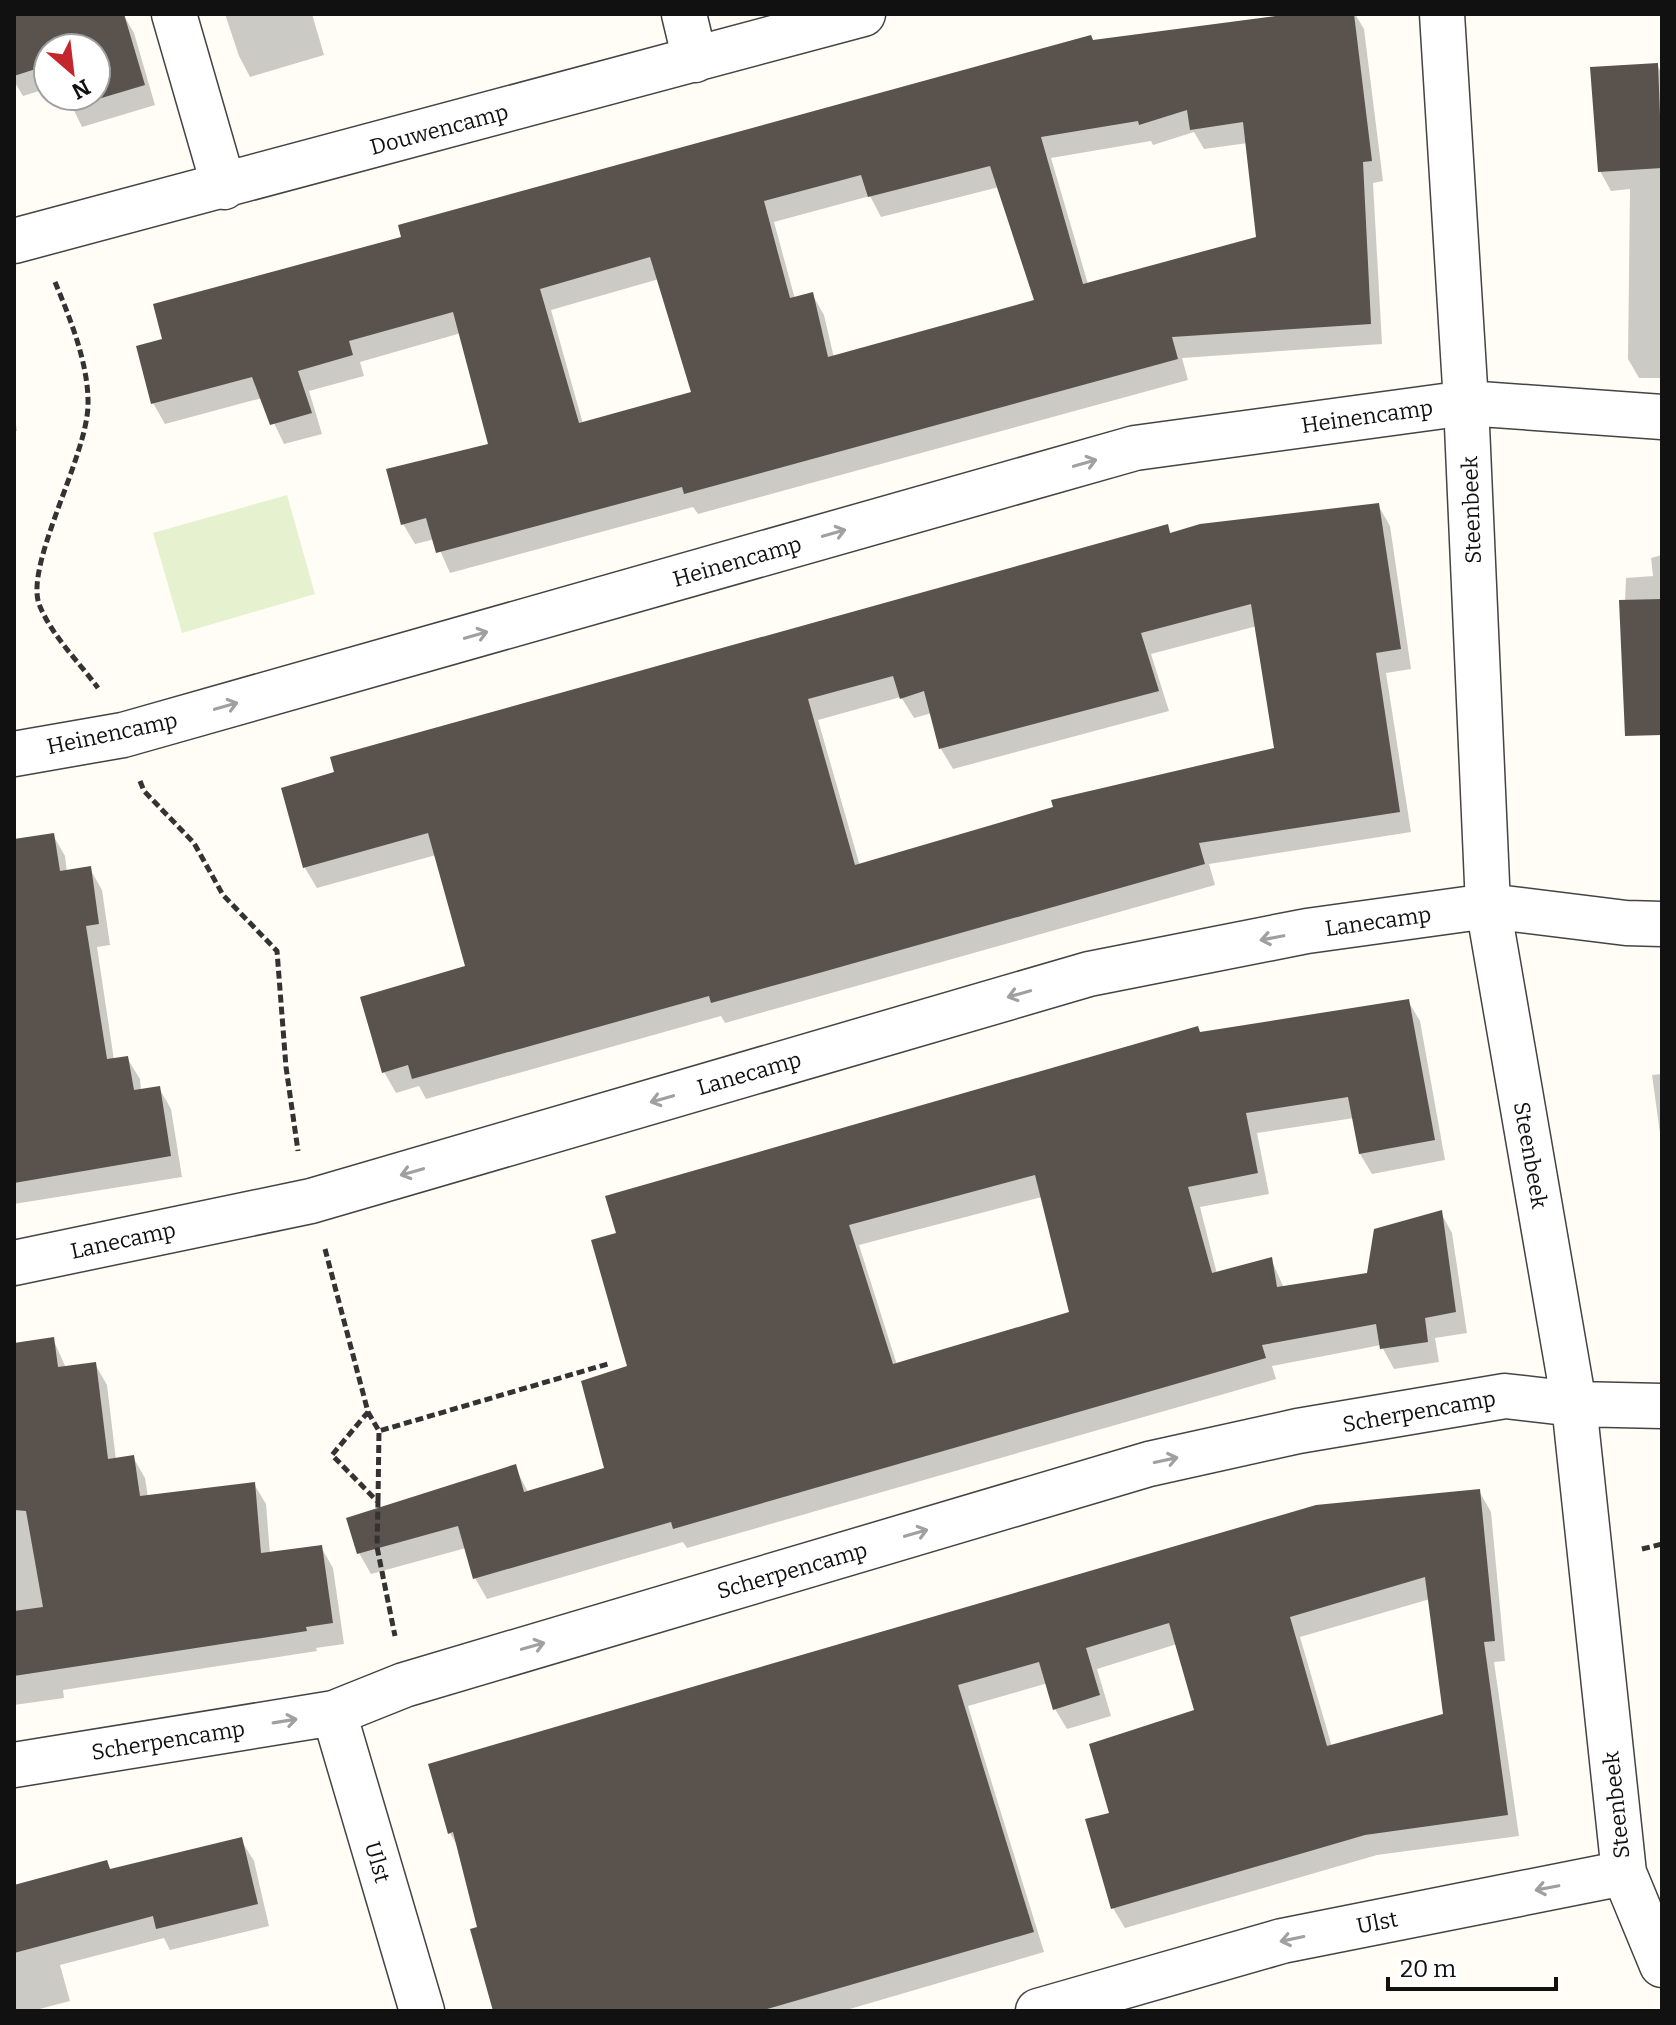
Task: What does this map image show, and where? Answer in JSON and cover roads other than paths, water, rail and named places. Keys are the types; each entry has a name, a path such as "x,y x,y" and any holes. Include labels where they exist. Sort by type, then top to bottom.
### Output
{"street":[{"path":"174,14 224,187"},
{"path":"684,14 695,60"},
{"name":"Douwencamp","path":"27,238 863,14"},
{"name":"Steenbeek","path":"1442,14 1466,403 1488,906 1574,1404 1624,1873"},
{"path":"1466,403 1662,417"},
{"name":"Heinencamp","path":"14,754 123,735 1135,448 1466,403"},
{"path":"1488,906 1626,923 1662,924"},
{"name":"Lanecamp","path":"14,1263 311,1201 1089,974 1307,931 1488,906"},
{"name":"Scherpencamp","path":"14,1765 334,1713 404,1685 1149,1464 1298,1431 1505,1396 1574,1404"},
{"path":"1574,1404 1662,1406"},
{"name":"Ulst","path":"334,1713 422,2011"},
{"path":"1624,1873 1662,1965"},
{"name":"Ulst","path":"1038,2011 1282,1941 1624,1873"}]}
